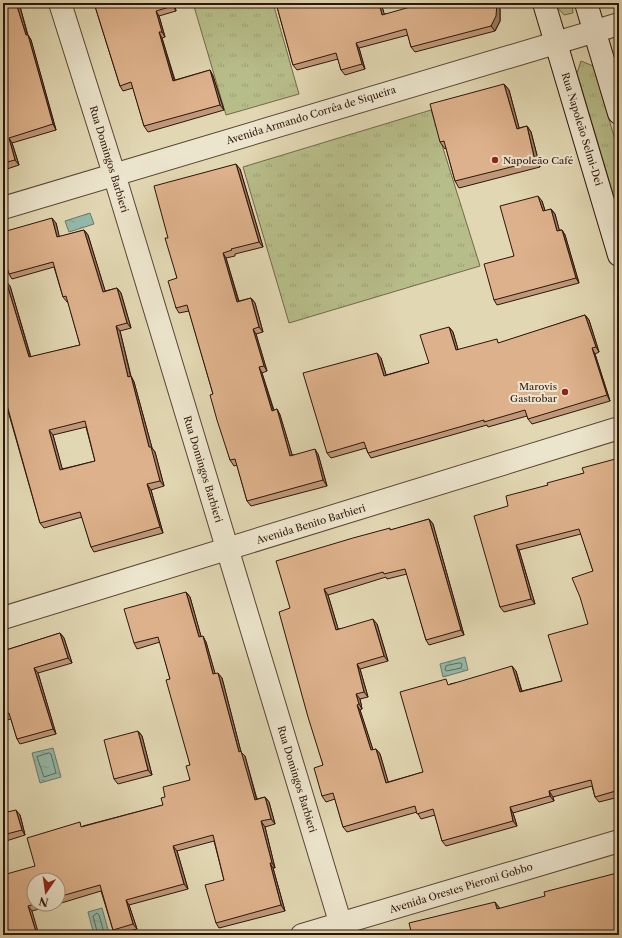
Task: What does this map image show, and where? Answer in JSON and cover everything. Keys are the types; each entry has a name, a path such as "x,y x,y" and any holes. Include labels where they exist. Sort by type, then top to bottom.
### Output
{"street":[{"name":"Rua Domingos Barbieri","path":"60,3 114,174 342,929"},
{"name":"Rua Napoleão Selmi-Dei","path":"544,3 619,255"},
{"path":"586,3 619,113"},
{"name":"Avenida Armando Corrêa de Siqueira","path":"3,208 619,24"},
{"name":"Avenida Benito Barbieri","path":"3,618 619,428"},
{"name":"Avenida Orestes Pieroni Gobbo","path":"302,935 342,929 619,841"}],"green space":[{"path":"193,3 273,3 299,94 226,115"},
{"path":"555,3 572,3 573,13 564,15"},
{"path":"581,61 593,66 619,153 619,214 577,73"},
{"path":"431,110 480,266 289,323 243,167"}],"water":[{"path":"90,213 94,224 69,232 65,221"},
{"path":"465,657 468,670 443,677 440,664"},
{"path":"53,748 61,777 40,783 32,753"},
{"path":"102,908 109,933 94,935 88,912"}],"building":[{"path":"3,3 16,3 26,35 28,35 53,124 9,138 15,160 3,163"},
{"path":"94,3 172,3 173,6 156,11 162,32 159,32 173,81 210,70 220,105 144,126 131,82 120,86"},
{"path":"276,3 379,3 382,15 424,3 497,3 496,16 491,26 411,47 406,29 356,43 362,64 341,70 336,53 293,65"},
{"path":"504,84 517,129 527,126 535,161 455,181 444,141 440,142 430,104"},
{"path":"236,164 259,242 231,249 232,250 223,253 237,302 251,298 259,327 253,329 264,366 259,367 272,411 277,409 290,456 315,449 323,480 247,501 235,459 230,460 217,420 210,395 213,394 187,305 176,308 168,281 177,278 165,238 168,238 154,186"},
{"path":"538,196 543,211 551,209 557,231 562,230 576,278 494,300 484,264 514,256 500,206"},
{"path":"52,218 57,237 84,230 103,292 117,288 127,323 116,326 128,377 131,376 149,447 151,447 160,481 147,484 160,527 91,547 80,512 40,523 5,398 3,399 3,282 6,281 29,357 80,345 66,296 63,297 53,262 9,274 3,254 3,232","holes":["85,421 95,461 60,470 49,430"]},
{"path":"585,315 596,347 592,348 607,395 528,419 525,410 368,453 364,442 327,453 303,373 377,353 384,376 429,363 420,335 449,327 456,350 497,339 498,343"},
{"path":"619,458 619,790 595,797 591,780 549,791 550,796 510,807 513,821 442,841 433,809 417,814 415,806 343,827 333,793 322,796 314,768 323,765 279,612 290,608 276,561 353,538 390,528 390,530 429,519 461,630 426,640 405,569 384,574 383,572 324,589 336,630 373,619 384,656 357,664 364,692 356,694 359,704 357,705 371,750 376,749 386,783 423,772 400,692 446,679 448,685 512,666 520,692 562,681 548,635 588,624 580,597 572,578 593,571 579,529 516,545 531,599 500,607 474,516 508,506 506,496 548,485 547,483 584,473 582,468"},
{"path":"186,592 199,637 203,636 213,674 218,673 239,752 241,751 255,800 265,797 271,819 261,821 281,905 216,923 205,885 224,880 213,835 173,846 184,884 126,900 133,924 113,930 100,885 66,895 66,872 26,872 26,912 30,912 37,935 3,935 3,875 35,866 27,838 80,822 81,827 163,805 161,798 165,797 163,787 190,780 186,766 190,765 166,680 170,679 158,637 134,643 124,609"},
{"path":"60,633 68,658 34,668 53,729 17,739 9,713 3,715 3,651"},
{"path":"138,731 148,770 114,779 104,740"},
{"path":"16,810 22,830 3,835 3,813"},
{"path":"617,873 619,874 619,935 412,935 409,923 495,902 497,909 545,896 544,892"}],"place":[{"name":"Napoleão Café","path":"495,160"},
{"name":"Marovis Gastrobar","path":"565,392"}]}
